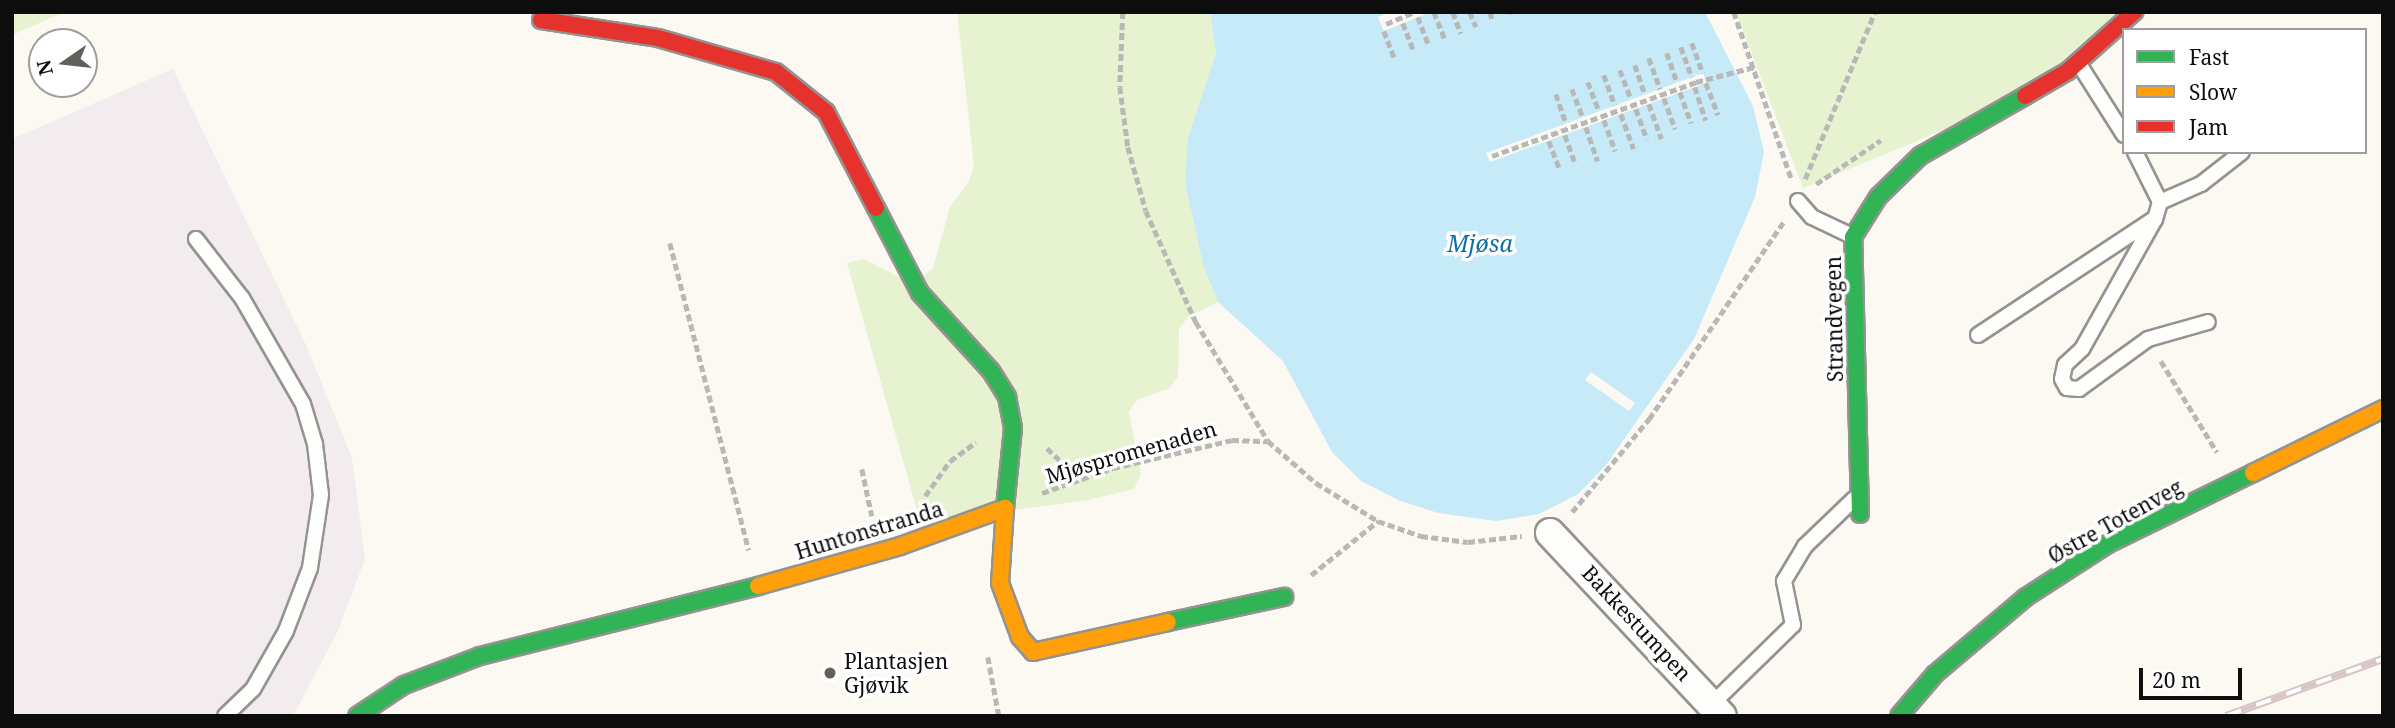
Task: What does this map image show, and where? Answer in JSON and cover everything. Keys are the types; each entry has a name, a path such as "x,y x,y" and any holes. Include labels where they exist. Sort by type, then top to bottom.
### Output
{"street":[{"name":"Strandvegen","path":"1860,514 1853,237 1878,197 1920,156 2078,63 2134,12"},
{"path":"541,20 658,38 776,72 826,112 920,293 991,370 1007,397 1013,428 1000,583 1020,637 1033,652 1284,597"},
{"name":"Østre Totenveg","path":"1899,716 1935,674 2026,597 2108,544 2383,410"},
{"name":"Huntonstranda","path":"357,716 404,685 480,656 773,582 900,546 1006,508"},
{"name":"Bakkestumpen","path":"1550,533 1717,710"}],"lane":[{"path":"2078,63 2122,132"},
{"path":"2136,154 2160,202 2155,219 2082,349 2065,365 2062,379 2067,388 2079,389 2148,339 2208,321"},
{"path":"2160,202 2201,184 2239,154"},
{"path":"1798,201 1812,217 1853,237"},
{"path":"1978,335 2155,219"},
{"path":"196,239 242,298 303,404 315,444 321,495 310,568 286,631 253,689 225,716"},
{"path":"1717,710 1793,625 1784,581 1805,546 1859,494"}],"path":[{"path":"1124,12 1119,87 1128,147 1146,211 1196,322 1268,441 1316,484 1378,521 1421,536 1468,542 1550,533 1578,506 1649,419 1798,201 1824,176 1888,135"},
{"path":"1434,12 1445,39"},
{"path":"1453,12 1461,34"},
{"path":"1470,12 1476,27"},
{"path":"1490,12 1493,22"},
{"path":"1734,12 1798,201"},
{"path":"1798,201 1814,152 1875,12"},
{"path":"1386,24 1406,14 1416,15 1430,46"},
{"path":"1403,23 1414,51"},
{"path":"1384,31 1395,60"},
{"path":"1692,43 1703,73"},
{"path":"1681,47 1692,77"},
{"path":"1667,53 1678,82"},
{"path":"1649,58 1660,89"},
{"path":"1635,65 1645,94"},
{"path":"1492,156 1754,67"},
{"path":"1620,70 1631,99"},
{"path":"1604,75 1615,106"},
{"path":"1588,82 1599,111"},
{"path":"1705,82 1718,115"},
{"path":"1695,87 1706,120"},
{"path":"1572,89 1583,117"},
{"path":"1680,92 1691,123"},
{"path":"1556,94 1566,123"},
{"path":"1664,98 1675,129"},
{"path":"1649,104 1662,139"},
{"path":"1636,109 1647,139"},
{"path":"1621,114 1634,149"},
{"path":"1604,120 1615,151"},
{"path":"1586,127 1598,161"},
{"path":"1565,135 1575,163"},
{"path":"1549,141 1560,170"},
{"path":"670,243 753,564"},
{"path":"2148,339 2215,448"},
{"name":"Mjøspromenaden","path":"1006,508 1113,468 1232,440 1268,441"},
{"path":"1284,597 1378,521"}],"shaded area":[{"path":"173,69 306,345 352,458 365,559 337,633 293,716 12,716 12,139"}],"green space":[{"path":"12,12 64,12 12,35"},
{"path":"957,12 1210,12 1216,53 1204,268 1218,302 1188,317 1179,329 1178,377 1168,389 1138,399 1129,412 1141,475 1134,489 1088,500 948,519 931,518 917,510 847,263 863,259 905,280 921,278 933,268 950,207 969,181 974,166"},
{"path":"1736,12 2118,12 2016,100 1803,188"}],"water":[{"name":"Mjøsa","path":"1210,12 1705,12 1753,106 1764,152 1755,197 1694,339 1606,465 1578,494 1539,514 1496,521 1438,513 1398,500 1361,481 1332,452 1283,361 1218,302 1204,268 1185,183 1188,138 1216,53"}],"pier":[{"path":"1390,12 1431,12 1384,31 1378,17"},
{"path":"1703,73 1706,83 1490,162 1486,153"},
{"path":"1591,372 1635,403 1629,411 1585,380"}],"railway":[{"path":"2226,716 2383,659"}],"traffic: fast":[{"path":"1860,514 1853,237 1878,197 1920,156 2025,96"},
{"path":"876,208 920,293 991,371 1007,397 1013,428 1005,508"},
{"path":"1899,716 1935,674 2026,597 2108,544 2253,473"},
{"path":"357,716 404,685 480,656 758,586"},
{"path":"1168,622 1284,597"}],"traffic: slow":[{"path":"2253,473 2383,409"},
{"path":"758,586 900,546 1005,508 1000,583 1020,637 1033,652 1168,622"}],"traffic: jam":[{"path":"2025,96 2068,71 2134,12"},
{"path":"541,20 658,38 776,72 826,112 876,208"}],"place":[{"name":"Plantasjen Gjøvik","path":"830,673"}]}
